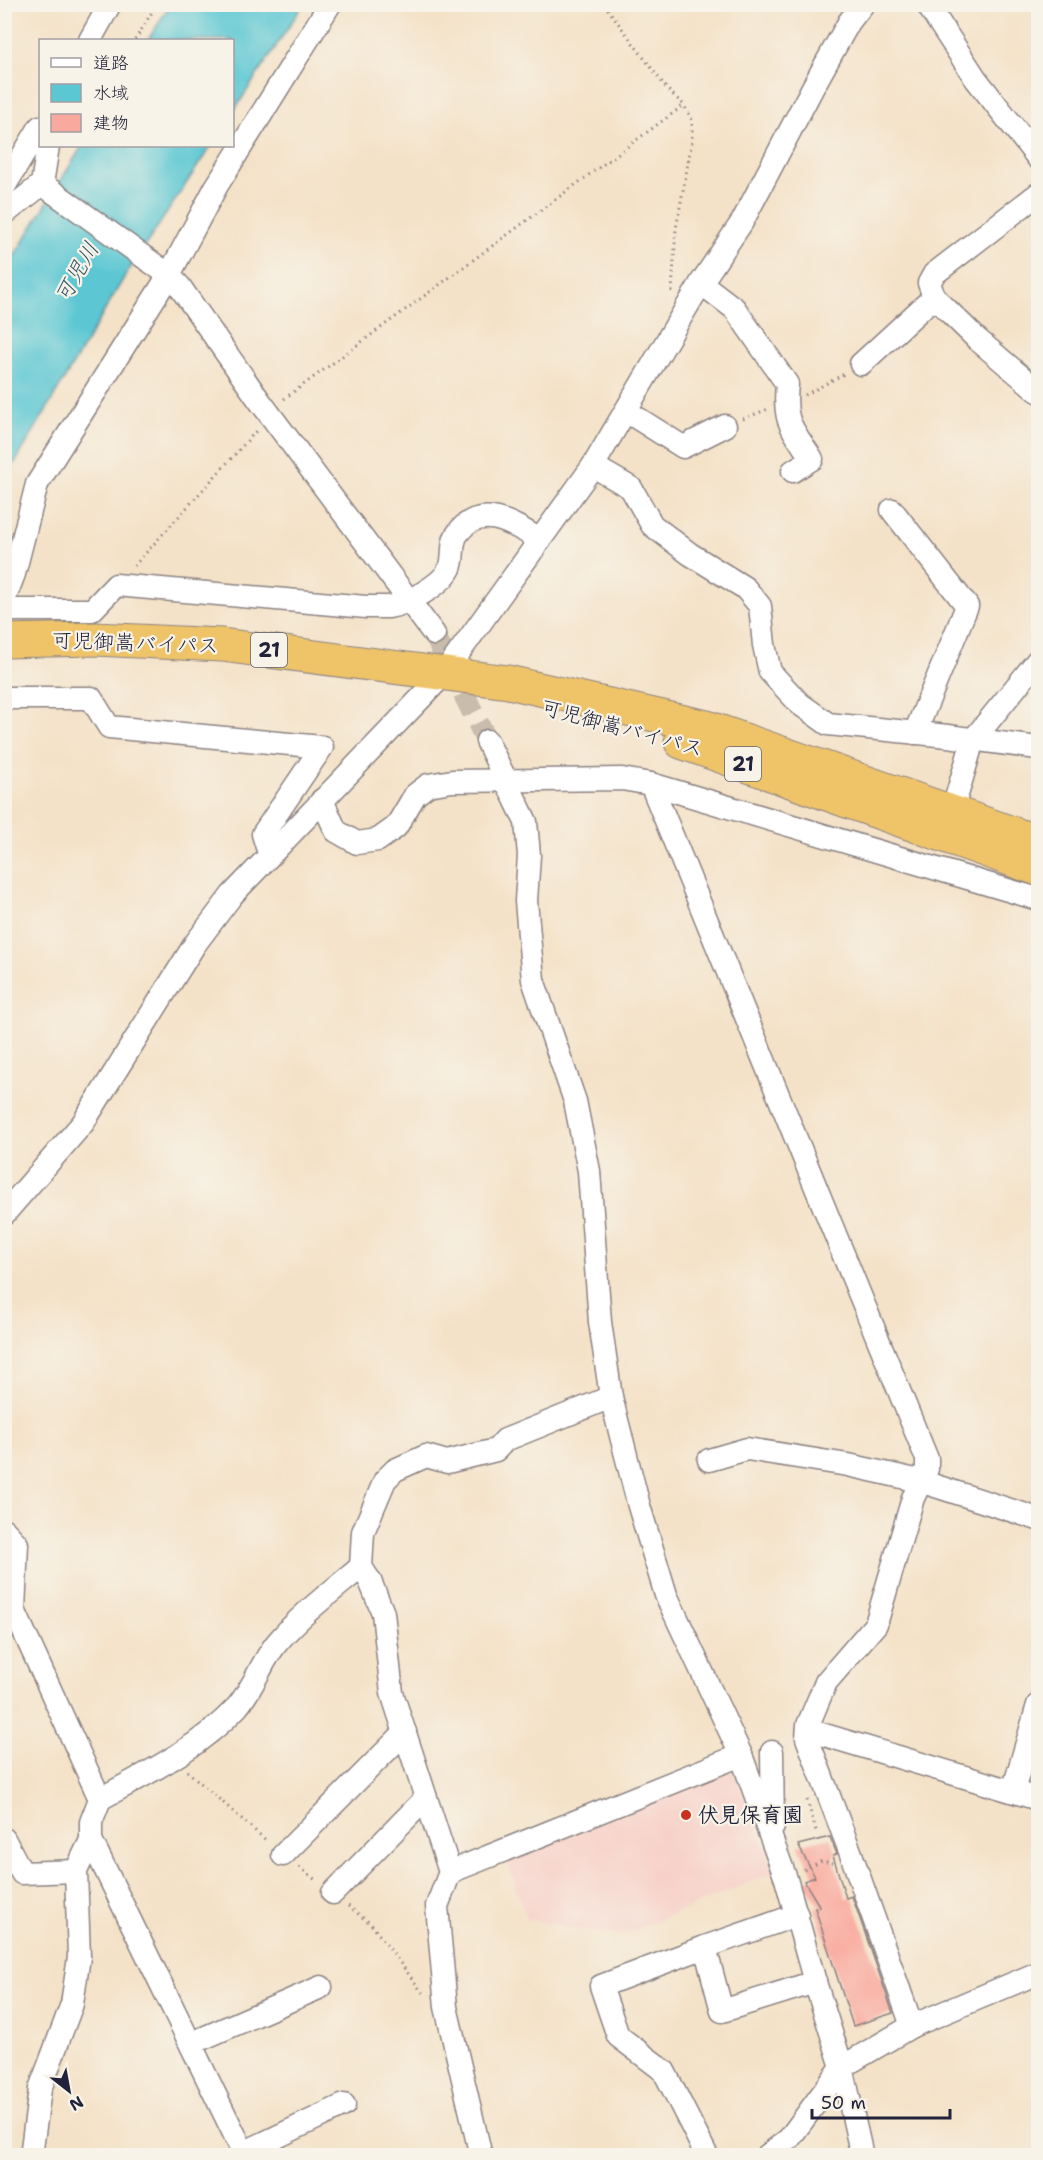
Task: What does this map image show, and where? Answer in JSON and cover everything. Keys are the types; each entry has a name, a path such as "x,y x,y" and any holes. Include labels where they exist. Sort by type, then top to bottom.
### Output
{"highway":[{"name":"可児御嵩バイパス","path":"4,641 95,639 222,645 508,682 707,727 1038,842"},
{"name":"可児御嵩バイパス","path":"443,675 504,697 668,737 1038,868"}],"street":[{"path":"91,39 110,4"},
{"path":"4,600 14,574 37,484 160,269 216,187 330,4"},
{"path":"4,1214 83,1123 195,944 232,895 443,675 593,466 701,283 742,222 849,22 863,4"},
{"path":"927,4 976,80 1038,158"},
{"path":"4,187 39,129"},
{"path":"4,214 42,184 48,147"},
{"path":"42,184 160,269 180,287 271,415 434,634"},
{"path":"1038,194 934,274 929,283 933,297 978,340 1038,391"},
{"path":"701,283 735,309 788,384 785,402 787,421 812,459 793,471"},
{"path":"861,363 933,297"},
{"path":"626,411 683,447 725,426"},
{"path":"593,466 631,488 652,525 690,554 745,588 760,606 764,645 770,672 800,704 828,724 1038,748"},
{"path":"892,510 967,606 915,733"},
{"path":"4,610 92,610 116,585 366,607 390,607 409,601 442,579 451,567 453,548 458,533 474,519 490,517 513,523 540,540"},
{"path":"952,812 973,740 1038,660"},
{"path":"4,698 91,698 109,727 322,747 263,834 267,847 272,852"},
{"path":"487,741 526,822 529,855 526,901 533,980 575,1101 589,1171 600,1322 611,1397 639,1506 666,1595 741,1755 786,1879 842,2067 862,2156"},
{"path":"322,800 336,831 357,843 378,840 396,827 415,795 428,785 452,781 622,779 651,784 1038,899"},
{"path":"651,784 927,1460 927,1469 913,1498 876,1624 826,1682 808,1725 807,1738 912,2026"},
{"path":"481,2156 446,2007 437,1905 450,1872 392,1693 383,1613 370,1581 361,1567 363,1533 384,1480 395,1470 426,1456 447,1462 496,1450 505,1440 611,1397"},
{"path":"709,1460 747,1449 848,1465 920,1482 1038,1519"},
{"path":"4,1530 17,1544 14,1610 100,1799"},
{"path":"31,2156 40,2089 72,2004 79,1957 76,1871 91,1840 91,1822 100,1799 173,1759 212,1731 238,1705 274,1646 295,1623 361,1567"},
{"path":"1012,1791 1038,1705"},
{"path":"808,1730 1038,1799"},
{"path":"283,1855 405,1732"},
{"path":"772,1752 773,1843"},
{"path":"450,1872 741,1755"},
{"path":"333,1893 426,1798"},
{"path":"4,1839 22,1873 76,1871"},
{"path":"91,1840 192,2043 244,2154 344,2105"},
{"path":"707,2156 664,2071 618,2036 601,1986 797,1915"},
{"path":"705,1947 722,2011 815,1982"},
{"path":"767,2156 789,2139 842,2067 912,2026 1038,1972"},
{"path":"192,2043 321,1987"}],"path":[{"path":"136,39 157,4"},
{"path":"604,4 667,89 684,105 692,120 692,141 676,230 670,313 677,325"},
{"path":"116,585 271,415 281,401 684,105"},
{"path":"786,1879 822,1860 831,1864 851,1854"}],"shaded area":[{"name":"伏見保育園","path":"734,1770 775,1872 623,1935 598,1933 527,1919 506,1860"}],"water":[{"path":"170,4 303,5 234,110 234,39 149,39"},
{"name":"可児川","path":"81,147 210,147 125,276 5,480 5,271"}],"building":[{"path":"830,1837 837,1854 833,1856 846,1898 852,1896 893,2013 853,2026 815,1908 820,1907 804,1881 815,1877 798,1845"}],"tunnel":[{"path":"434,634 487,741"}],"place":[{"name":"伏見保育園","path":"686,1815"}]}
